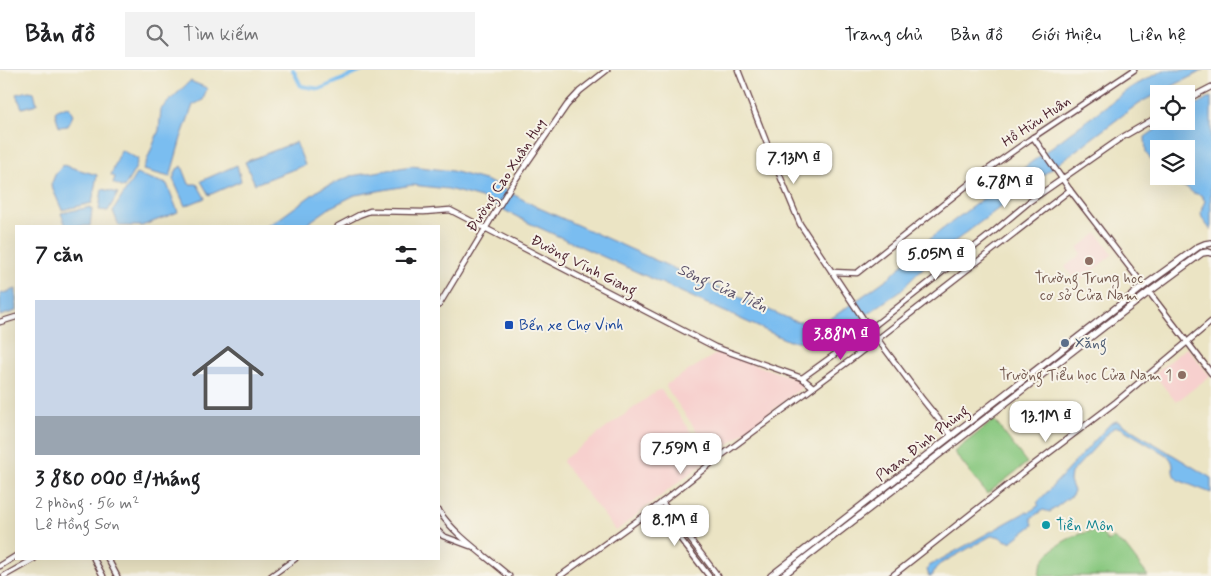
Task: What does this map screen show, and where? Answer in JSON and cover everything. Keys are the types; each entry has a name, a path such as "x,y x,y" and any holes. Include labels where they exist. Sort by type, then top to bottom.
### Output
{"highway":[{"name":"Phan Đình Phùng","path":"771,576 1144,286 1198,247 1211,244"},
{"name":"Phan Đình Phùng","path":"782,576 1149,292 1202,253 1211,253"}],"street":[{"name":"Đường Cao Xuân Huy","path":"440,303 511,186 567,106 580,91 608,70"},
{"path":"738,70 800,224 870,329 952,436"},
{"name":"Hồ Hữu Huân","path":"832,272 857,273 984,172 1033,136 1134,70"},
{"path":"1195,95 1211,87"},
{"path":"802,378 870,329 1061,177 1120,138 1150,121"},
{"path":"1033,136 1070,190 1144,286"},
{"path":"560,576 656,507 812,387 878,339 1070,190"},
{"name":"Đường Vĩnh Giang","path":"340,225 360,214 370,212 450,210 716,347 802,378 812,387"},
{"path":"1149,292 1211,373"},
{"path":"0,322 15,318"},
{"path":"892,576 1116,402 1211,322"},
{"path":"662,502 718,576"},
{"path":"656,507 709,576"},
{"path":"440,512 474,547 509,576"},
{"path":"440,533 443,536 474,547"},
{"path":"684,544 690,539"},
{"path":"0,566 15,557"},
{"path":"4,576 32,560"},
{"path":"95,560 103,576"},
{"path":"109,560 117,576"},
{"path":"271,576 294,560"}],"shaded area":[{"name":"Trường Trung học cơ sở Cửa Nam","path":"1097,233 1113,254 1077,283 1065,267 1081,254 1078,248"},
{"name":"Trường Tiểu học Cửa Nam 1","path":"1187,347 1210,376 1176,402 1154,374"},
{"path":"719,352 799,380 805,385 714,456 666,387 667,384"},
{"path":"658,390 661,390 710,458 616,531 563,463 564,459"}],"green space":[{"path":"994,420 1027,463 987,494 954,452"},
{"path":"1095,531 1101,533 1108,541 1113,538 1125,546 1148,576 1039,576 1045,558 1059,544 1077,535"}],"water":[{"path":"1164,70 1204,70 1174,85 1150,85 1150,97 1139,103 934,257 900,291 839,334 827,340 789,341 529,223 481,198 448,189 412,185 355,195 331,207 305,225 268,225 320,189 351,176 412,166 452,171 488,181 537,207 797,322 818,322 833,317 891,276 924,243 1130,88"},
{"path":"190,81 207,88 203,100 193,105 170,177 143,170 159,130 161,109"},
{"path":"29,91 34,92 37,104 22,108 16,94"},
{"path":"1211,97 1211,230 1201,213 1205,201 1201,195 1193,193 1186,187 1174,185 1195,185 1195,140 1150,140 1150,159 1146,153 1145,137 1155,130 1195,130 1195,106"},
{"path":"69,107 73,115 68,126 59,127 55,112"},
{"path":"296,142 305,165 255,184 245,162"},
{"path":"121,150 138,159 135,169 124,188 113,183 115,177 111,175"},
{"path":"63,165 97,175 92,203 62,210 51,185 55,175"},
{"path":"237,165 241,181 209,195 201,181"},
{"path":"182,166 189,184 197,184 205,198 185,206 173,179 177,169"},
{"path":"136,174 167,184 178,212 145,225 119,225 113,211"},
{"path":"102,189 118,193 108,211 99,210"},
{"path":"91,207 90,225 66,225 61,213"},
{"path":"15,289 15,311 0,316 0,294"},
{"path":"1117,421 1211,478 1211,493 1178,480 1175,477 1171,460 1168,456 1121,428 1113,428 1071,473 1070,481 1074,491 1072,495 1050,512 1043,510 1031,518 1033,525 1012,541 1006,541 998,536 991,536 940,564 932,576 929,576 927,570 929,566 1026,512 1028,513 1039,505 1037,503 1111,423"}],"waterway":[{"path":"293,70 301,86 320,89 364,70"}],"place":[{"name":"Trường Trung học cơ sở Cửa Nam","path":"1089,261"},
{"name":"Bến xe Chợ Vinh","path":"509,325"},
{"name":"Xăng","path":"1065,343"},
{"name":"Trường Tiểu học Cửa Nam 1","path":"1182,375"},
{"name":"Tiền Môn","path":"1046,525"}],"water label":[{"name":"Sông Cửa Tiền","path":"723,287"}]}
